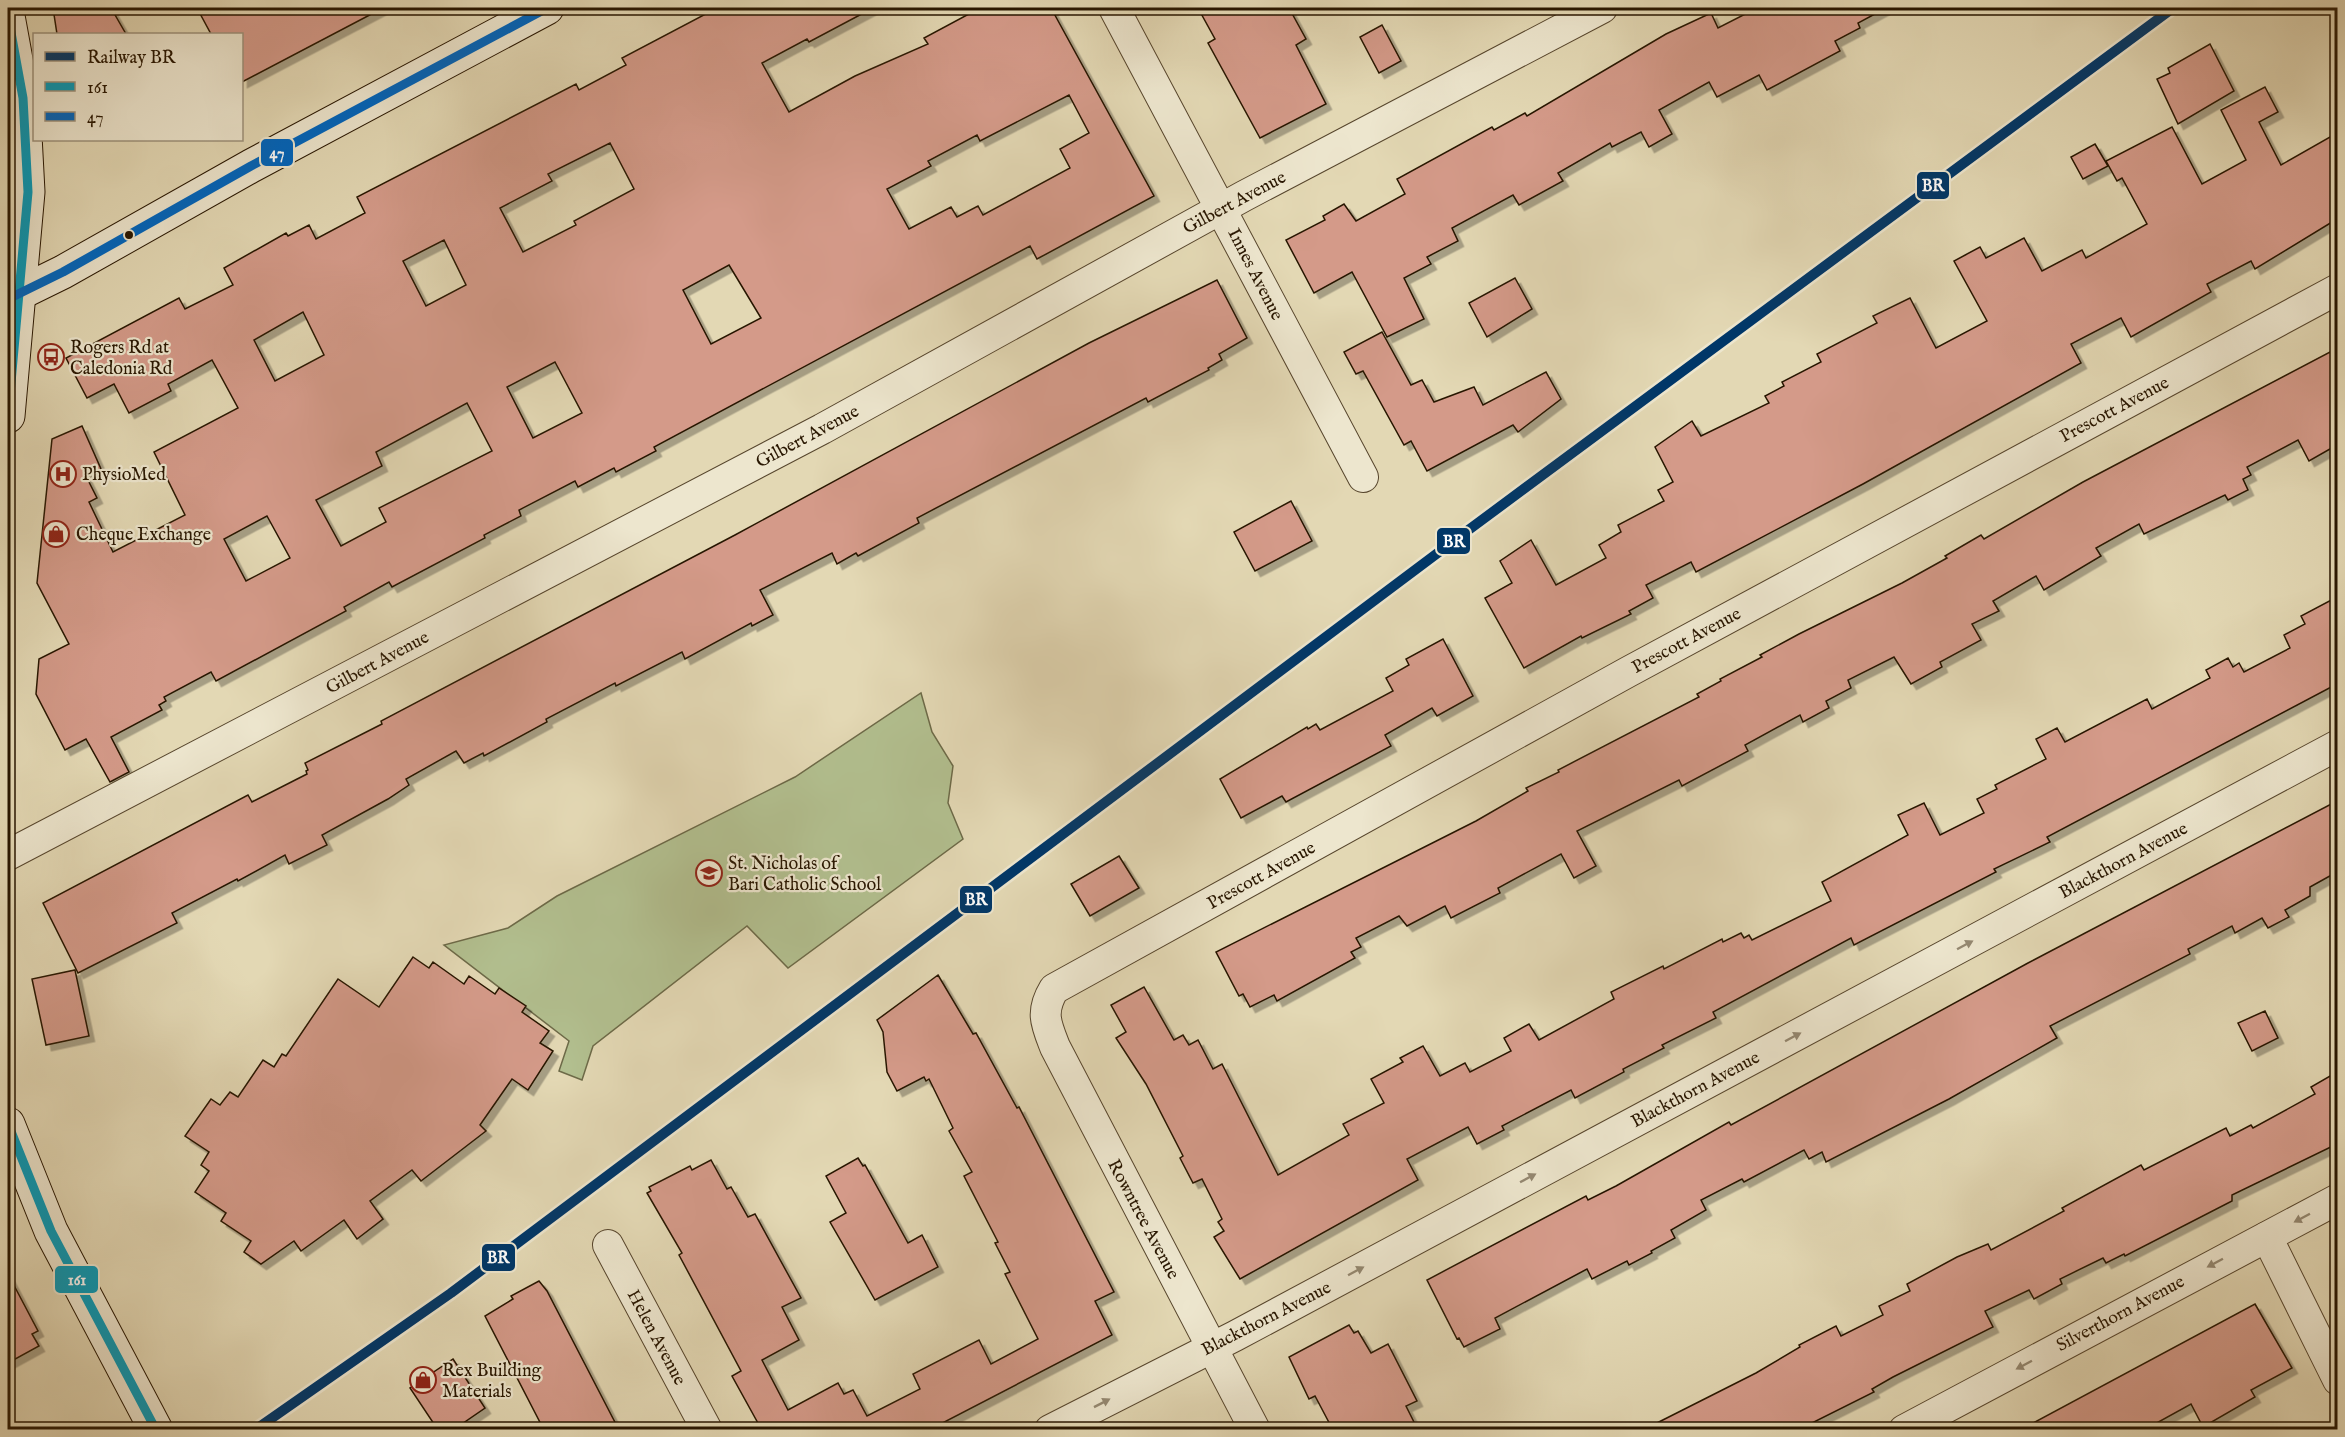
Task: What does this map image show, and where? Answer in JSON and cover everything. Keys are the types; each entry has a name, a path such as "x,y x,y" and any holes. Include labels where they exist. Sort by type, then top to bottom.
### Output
{"street":[{"path":"13,296 547,8"},
{"name":"Innes Avenue","path":"1114,8 1363,477"},
{"name":"Gilbert Avenue","path":"8,855 822,429 1222,208 1602,8"},
{"path":"8,16 21,87 28,145 28,210 13,296 8,416"},
{"name":"Prescott Avenue","path":"1045,1004 1054,989 1078,974 1638,666 2337,289"},
{"name":"Blackthorn Avenue","path":"1050,1430 1212,1346 2337,745"},
{"name":"Rowntree Avenue","path":"1045,1004 1046,1025 1055,1047 1255,1430"},
{"path":"8,1124 51,1231 156,1430"},
{"name":"Silverthorn Avenue","path":"1904,1430 2337,1199"},
{"path":"2267,1237 2337,1380"},
{"name":"Helen Avenue","path":"608,1245 707,1430"}],"green space":[{"path":"921,693 932,732 953,766 948,803 963,839 788,968 747,926 593,1046 582,1080 559,1071 569,1041 444,945 508,928 557,896 795,777"}],"building":[{"path":"53,8 111,8 125,33 57,33"},
{"path":"197,8 383,8 243,81 243,33 210,33"},
{"path":"717,8 873,8 809,42 807,39 762,63 789,112 855,76 928,44 924,38 980,8 1051,8 1154,196 1037,259 1030,246 654,447 656,451 616,472 614,468 578,487 575,481 519,510 521,516 484,535 485,538 392,587 389,582 344,607 346,611 216,681 211,672 164,697 166,701 159,705 162,710 111,737 129,772 110,782 86,739 65,750 36,694 39,659 69,644 37,583 52,439 82,426 101,469 86,476 97,498 89,502 113,552 185,515 154,452 238,408 212,360 168,384 171,391 129,413 114,384 87,398 66,358 179,298 185,309 233,285 224,268 286,233 288,236 309,225 316,239 365,213 357,197 576,84 579,90 626,65 622,58","holes":["1069,95 1089,133 1060,149 1070,168 983,215 978,206 957,217 951,207 909,229 887,189 931,166 928,161 977,135 980,141","610,143 634,189 574,221 576,225 523,252 500,208 552,181 548,174","444,240 466,285 426,306 403,261","729,265 761,318 711,344 683,290","303,312 324,355 275,381 254,340","555,362 582,413 533,438 507,387","467,403 492,451 379,508 386,522 341,546 316,500 382,466 376,452","267,516 290,558 246,581 224,539"]},
{"path":"1198,8 1289,8 1306,39 1296,45 1326,104 1260,138 1208,43 1215,39"},
{"path":"1757,8 1886,8 1858,23 1860,28 1835,41 1840,51 1767,90 1759,75 1717,97 1709,82 1659,110 1672,134 1649,147 1641,132 1612,147 1610,143 1558,173 1563,181 1519,205 1513,195 1452,228 1458,241 1427,257 1431,264 1404,278 1424,319 1387,337 1352,272 1314,293 1286,240 1325,220 1323,216 1344,204 1356,221 1405,194 1397,179 1492,127 1494,130 1525,113 1527,116 1666,34 1711,13 1718,28"},
{"path":"1382,25 1401,61 1379,73 1360,37"},
{"path":"2210,44 2234,91 2178,124 2157,79 2170,73 2168,68"},
{"path":"2265,87 2278,112 2259,122 2281,165 2337,133 2337,219 2255,269 2251,261 2207,284 2211,292 2131,337 2121,318 2071,344 2081,363 1863,484 1696,572 1691,562 1646,585 1653,598 1629,611 1631,614 1582,638 1581,636 1524,668 1485,598 1512,583 1500,561 1531,540 1556,585 1606,558 1599,545 1621,532 1618,525 1664,501 1658,490 1673,482 1655,447 1692,421 1701,436 1769,403 1765,396 1784,386 1782,382 1821,362 1817,354 1877,323 1873,316 1910,298 1936,348 1987,321 1954,261 1980,247 1986,258 2024,238 2042,271 2082,250 2086,258 2147,224 2122,178 2117,181 2106,161 2172,127 2202,184 2246,160 2221,110"},
{"path":"2095,144 2108,166 2083,179 2071,157"},
{"path":"1515,278 1532,309 1487,337 1469,303"},
{"path":"1217,280 1247,338 1219,354 1222,360 1208,368 1209,370 1148,402 1146,398 917,518 919,523 858,556 856,553 837,564 832,553 760,590 773,615 752,626 751,623 685,659 682,652 616,686 615,683 546,719 547,722 484,756 483,753 464,763 456,751 406,779 409,785 388,799 322,835 327,845 289,864 285,855 238,881 237,879 172,913 177,923 78,973 43,903 248,795 252,802 307,774 305,763 382,724 381,721 735,535 1089,343"},
{"path":"1382,332 1411,385 1422,380 1434,402 1474,387 1483,405 1546,372 1561,399 1518,432 1513,425 1427,471 1411,441 1404,445 1363,371 1356,374 1344,352"},
{"path":"2330,352 2337,367 2337,445 2309,461 2298,440 2247,467 2251,475 2243,479 2248,490 2228,500 2225,495 2144,534 2139,524 2096,548 2101,556 2044,590 2036,576 1993,601 1999,611 1972,624 1981,640 1940,662 1942,667 1911,684 1894,657 1848,680 1851,688 1826,701 1829,708 1803,722 1800,715 1745,745 1748,751 1682,786 1679,780 1577,831 1596,866 1574,878 1561,854 1498,888 1500,893 1451,918 1445,906 1407,926 1399,916 1356,938 1361,947 1351,952 1355,958 1277,1001 1274,995 1250,1007 1243,994 1239,996 1216,952 1476,821 1528,791 1526,788 1559,772 1558,770 1699,697 1697,694 1762,657 1760,655 1902,583 1947,558 1945,556 1981,535 1984,539 2083,482"},
{"path":"1291,501 1312,541 1255,571 1234,532"},
{"path":"2337,597 2337,684 2047,837 2050,842 1994,869 1996,872 1854,945 1851,938 1713,1012 1716,1018 1662,1045 1664,1048 1575,1098 1571,1090 1502,1126 1504,1130 1477,1144 1468,1127 1407,1159 1418,1180 1240,1279 1214,1237 1224,1231 1218,1222 1222,1219 1202,1179 1193,1183 1180,1158 1183,1156 1146,1084 1116,1038 1126,1032 1111,1005 1144,987 1174,1040 1183,1035 1189,1045 1198,1040 1213,1069 1222,1064 1278,1175 1349,1135 1343,1124 1384,1103 1371,1079 1403,1062 1400,1058 1423,1046 1440,1076 1465,1063 1470,1072 1511,1051 1504,1038 1529,1024 1539,1040 1614,999 1611,992 1663,966 1664,969 1722,939 1723,942 1741,933 1744,938 1749,935 1752,940 1831,901 1822,882 1908,835 1898,815 1924,803 1940,835 1984,813 1977,799 1997,789 1995,785 2046,759 2036,739 2057,728 2065,742 2147,699 2152,709 2210,678 2206,670 2228,658 2233,667 2239,663 2244,672 2290,648 2284,635 2305,624 2301,616"},
{"path":"1443,639 1473,696 1437,716 1432,708 1385,735 1391,746 1286,802 1282,796 1241,818 1220,779 1307,727 1308,729 1316,724 1320,730 1393,691 1386,678 1409,665 1406,659"},
{"path":"2337,801 2337,872 2310,887 2310,896 2285,910 2289,917 2268,928 2262,918 2235,933 2232,926 2188,949 2190,954 2050,1026 2057,1038 1949,1099 1826,1162 1822,1152 1809,1159 1804,1150 1744,1182 1742,1179 1701,1200 1706,1210 1671,1230 1675,1238 1651,1251 1652,1253 1629,1265 1627,1261 1592,1279 1587,1269 1495,1318 1500,1329 1464,1347 1459,1338 1457,1339 1427,1280 1586,1196 1588,1200 1616,1186 1729,1122 1731,1125 2028,963"},
{"path":"1119,856 1139,888 1090,916 1071,884"},
{"path":"413,957 429,968 433,962 464,984 469,976 495,994 499,988 526,1006 522,1012 549,1031 540,1043 553,1051 528,1090 512,1079 480,1125 486,1131 421,1181 412,1170 370,1201 383,1219 357,1239 344,1220 301,1251 294,1241 261,1264 244,1252 251,1241 221,1221 226,1213 195,1192 209,1171 201,1165 209,1152 185,1136 211,1099 220,1105 230,1092 238,1097 263,1060 274,1067 282,1054 286,1056 338,979 379,1007"},
{"path":"75,970 89,1036 46,1045 32,979"},
{"path":"938,975 973,1034 976,1033 1017,1108 1019,1107 1114,1292 1095,1301 1112,1335 929,1430 751,1430 759,1425 732,1376 741,1371 679,1255 682,1253 647,1193 651,1191 649,1187 690,1166 692,1170 711,1160 727,1189 731,1187 748,1217 755,1214 801,1298 782,1307 799,1340 762,1360 788,1410 838,1383 844,1394 853,1390 867,1416 920,1389 913,1374 979,1340 991,1364 1038,1339 1005,1274 1010,1272 995,1243 998,1242 964,1176 972,1172 949,1131 953,1128 929,1079 926,1081 924,1077 897,1091 887,1072 883,1032 877,1020"},
{"path":"2265,1011 2278,1038 2252,1051 2238,1023"},
{"path":"2337,1072 2337,1144 2232,1195 2232,1201 2125,1256 2124,1254 2106,1263 2103,1258 2060,1279 2062,1284 2034,1299 2029,1290 1985,1311 1993,1327 1893,1377 1872,1389 1874,1392 1798,1430 1643,1430 1756,1373 1800,1347 1799,1345 1836,1326 1841,1336 1883,1315 1879,1306 1910,1291 1907,1284 1957,1257 1988,1244 1991,1250 2064,1211 2062,1208 2141,1165 2144,1170 2226,1128 2230,1136 2251,1125 2253,1128 2315,1094 2311,1087"},
{"path":"858,1158 863,1166 865,1165 908,1243 922,1235 938,1267 875,1300 830,1222 846,1213 826,1176"},
{"path":"8,1274 38,1331 32,1334 39,1346 8,1363"},
{"path":"539,1281 547,1291 619,1430 544,1430 485,1316 513,1299 511,1296"},
{"path":"2255,1304 2292,1368 2251,1390 2255,1397 2203,1427 2191,1404 2144,1430 2020,1430"},
{"path":"1349,1325 1354,1333 1358,1331 1371,1353 1388,1344 1417,1401 1406,1406 1418,1430 1333,1430 1315,1396 1309,1399 1289,1357"},
{"path":"453,1359 485,1408 453,1430 438,1430 410,1388"}],"rail line":[{"name":"BR","path":"255,1430 451,1293 1463,534 2173,8"}],"transit line":[{"name":"47","path":"8,299 63,272 251,166 547,8"},
{"name":"161","path":"8,16 23,98 28,192 8,416"},
{"name":"161","path":"8,1124 51,1231 156,1430"}],"place":[{"name":"Rogers Rd at Caledonia Rd","path":"51,357"},
{"name":"PhysioMed","path":"63,474"},
{"name":"Cheque Exchange","path":"56,534"},
{"name":"St. Nicholas of Bari Catholic School","path":"709,873"},
{"name":"Rex Building Materials","path":"423,1380"}]}
